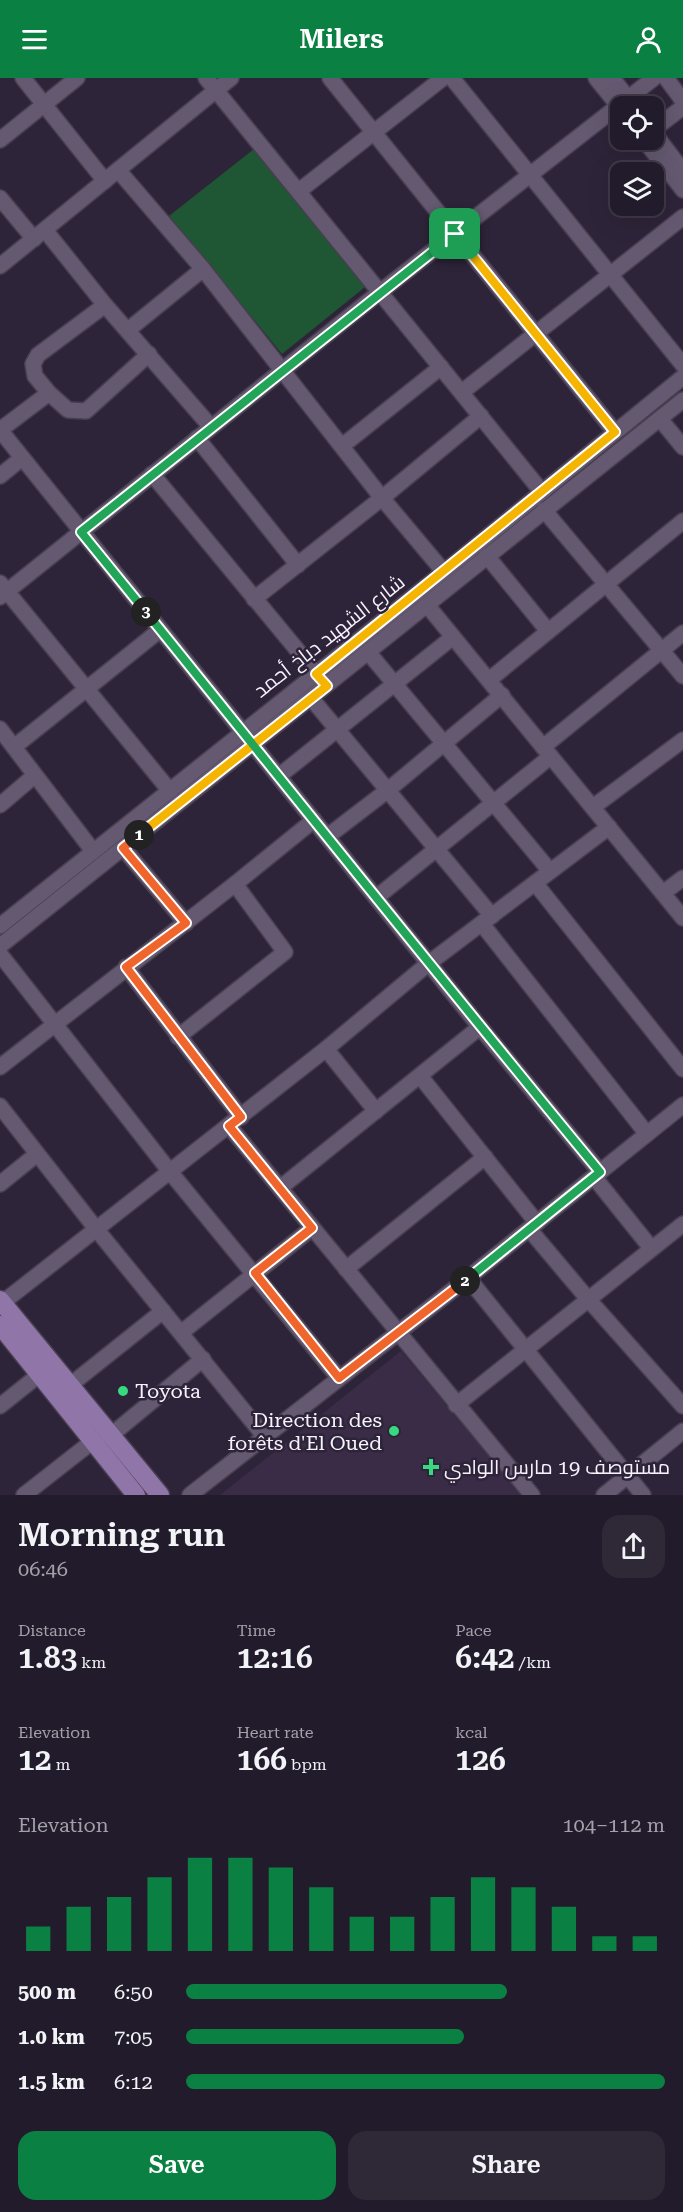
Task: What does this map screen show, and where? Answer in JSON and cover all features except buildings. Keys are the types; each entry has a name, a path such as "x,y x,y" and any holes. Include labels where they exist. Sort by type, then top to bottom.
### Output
{"main road":[{"path":"1,1302 69,1386 136,1495"},
{"path":"0,1325 40,1374 159,1495"}],"street":[{"path":"23,78 105,181"},
{"path":"0,140 77,78"},
{"path":"0,266 118,170 211,84 231,78"},
{"path":"330,78 615,432"},
{"path":"299,191 443,78"},
{"path":"452,78 683,364"},
{"path":"596,78 615,96"},
{"path":"612,78 621,96"},
{"path":"635,96 654,78"},
{"path":"666,78 683,101"},
{"path":"211,84 542,492"},
{"path":"664,123 683,107"},
{"path":"170,791 2,590 81,532 380,292 610,116"},
{"path":"664,145 683,171"},
{"path":"652,150 683,190"},
{"path":"118,170 203,269 382,498 444,572"},
{"path":"0,198 40,234 128,330 211,427"},
{"path":"462,392 683,216"},
{"path":"128,330 203,269"},
{"path":"105,305 38,355 33,364 35,375 49,393 68,410 86,411 149,354"},
{"path":"342,446 441,367"},
{"name":"شارع الشهيد دباخ أحمد","path":"0,926 444,572 683,377"},
{"path":"49,393 0,430 377,897 597,1175 651,1248"},
{"name":"شارع الشهيد دباخ أحمد","path":"0,946 683,400"},
{"path":"254,599 481,416"},
{"path":"660,419 683,447"},
{"path":"197,438 298,565"},
{"path":"0,476 22,458"},
{"path":"152,474 327,686"},
{"path":"544,510 683,676"},
{"path":"489,680 683,521"},
{"path":"487,556 548,631"},
{"path":"427,604 683,918"},
{"path":"14,747 160,630"},
{"path":"377,897 494,802 546,752 683,633"},
{"path":"279,776 453,637"},
{"path":"368,652 550,871"},
{"path":"328,836 388,790 502,695"},
{"path":"311,698 436,848 647,1134"},
{"path":"0,729 93,851"},
{"path":"593,807 683,740"},
{"path":"0,805 34,776"},
{"path":"0,1067 126,967 236,884 314,820"},
{"path":"1,1302 171,1173 429,963 609,827"},
{"path":"123,848 186,923"},
{"path":"663,893 683,878"},
{"path":"535,883 683,1069"},
{"path":"178,1037 285,952 236,884"},
{"path":"0,954 171,1173 339,1378"},
{"path":"126,967 178,1037 280,1188 532,1495"},
{"path":"280,1188 480,1027"},
{"path":"326,1049 376,1111"},
{"path":"420,1076 485,1157 588,1299 683,1406"},
{"path":"190,1495 468,1278 683,1105"},
{"path":"0,1106 265,1437"},
{"path":"0,1184 37,1154"},
{"path":"346,1269 485,1157"},
{"path":"456,1405 683,1224"},
{"path":"182,1332 312,1228"},
{"path":"468,1278 643,1495"},
{"path":"69,1386 163,1311"},
{"path":"24,1495 203,1359"},
{"path":"0,1406 40,1374"},
{"path":"604,1495 683,1431"}],"shaded area":[{"path":"401,1351 521,1495 220,1495 312,1422"}],"green space":[{"path":"254,149 365,287 282,354 169,216"}],"place":[{"name":"Toyota","path":"123,1391"},
{"name":"Direction des forêts d'El Oued","path":"394,1431"},
{"name":"مستوصف 19 مارس الوادي","path":"431,1467"}],"route":[{"path":"455,234 81,532 242,732 253,744 328,836 480,1027 600,1172 339,1378 255,1273 312,1228 229,1126 241,1117 126,967 186,923 123,848 253,744 327,686 316,674 615,432 455,234"}]}
